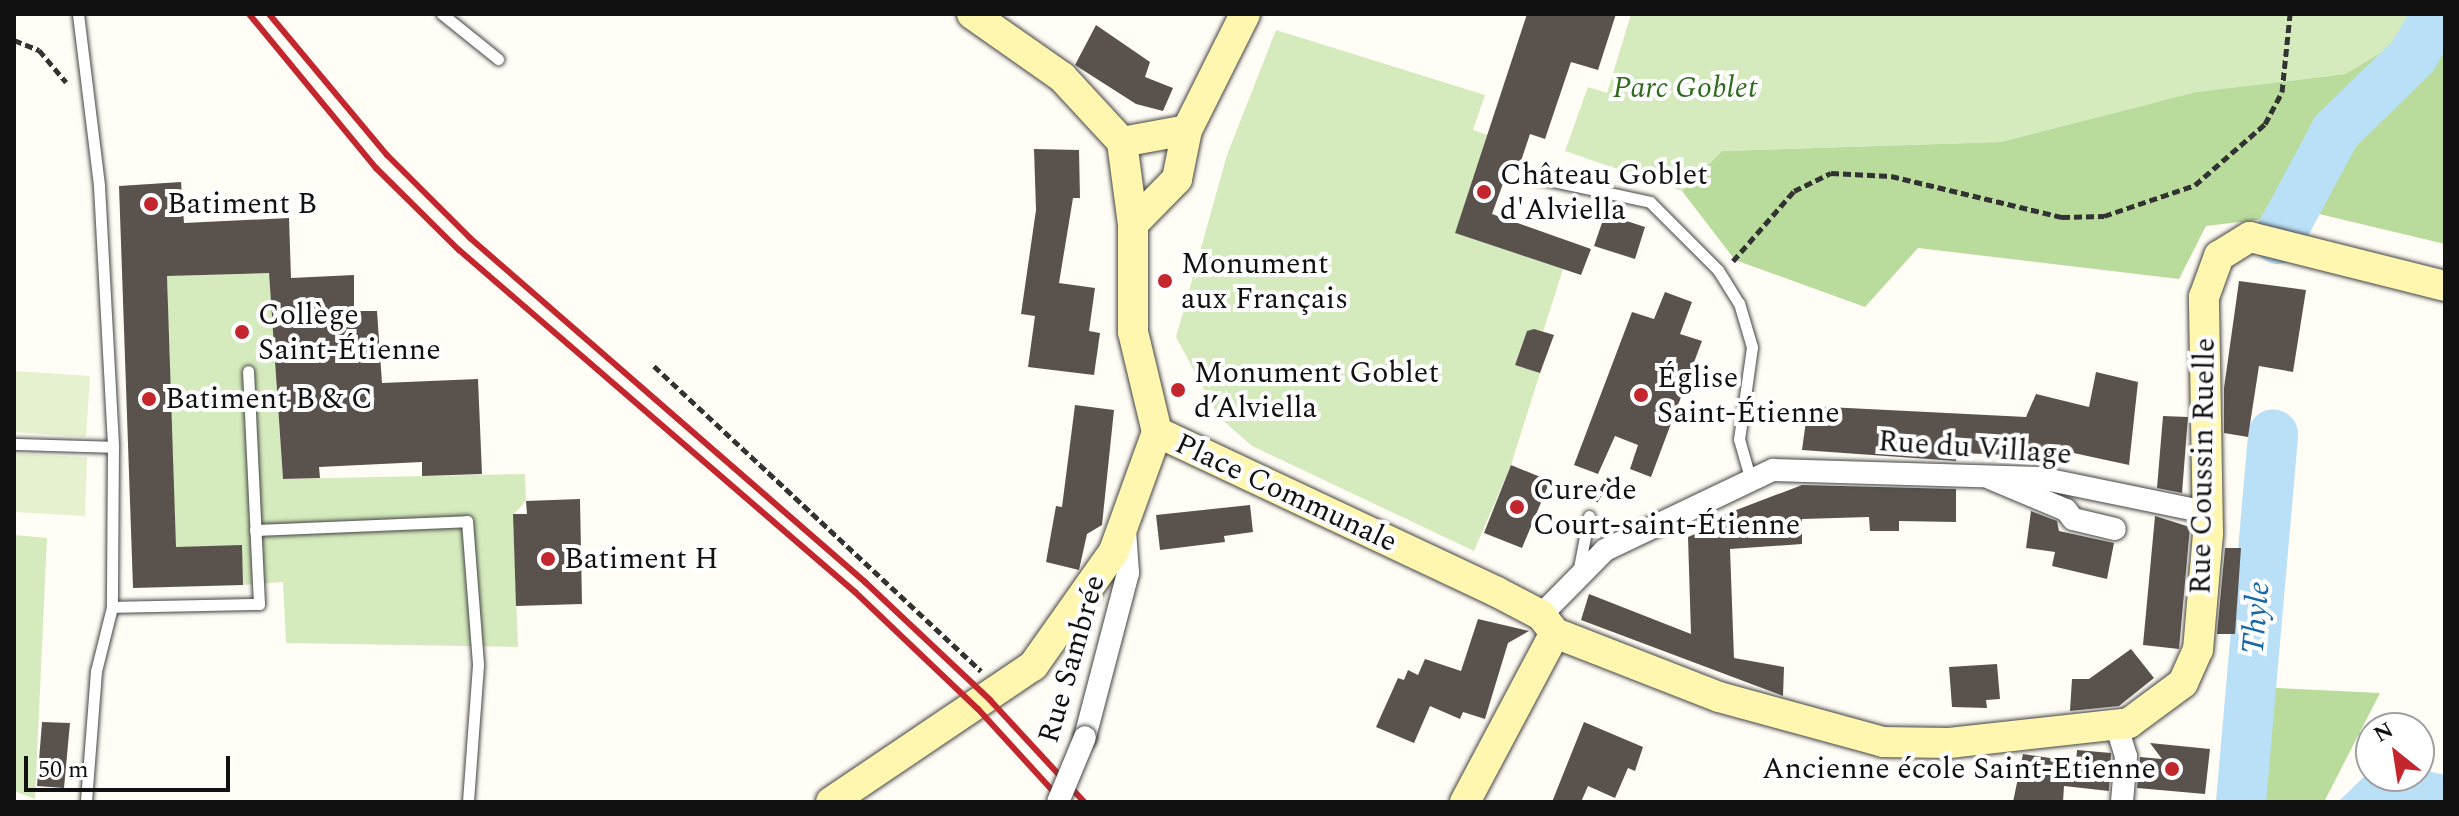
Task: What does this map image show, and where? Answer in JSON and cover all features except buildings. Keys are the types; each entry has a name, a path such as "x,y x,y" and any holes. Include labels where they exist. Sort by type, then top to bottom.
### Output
{"street":[{"path":"972,14 1062,77 1122,142 1187,130"},
{"path":"1133,224 1177,179 1187,130 1245,14"},
{"name":"Place Communale","path":"1122,142 1133,224 1133,332 1157,432 1548,624"},
{"name":"Rue Coussin Ruelle","path":"1548,624 1719,697 1883,742 1927,744 2117,727 2143,716 2192,672 2206,512 2204,297 2219,256 2250,237 2445,286"},
{"path":"831,802 1002,691 1033,666 1092,591 1125,530 1157,432"},
{"name":"Rue du Village","path":"1548,624 1578,573 1624,539 1750,477 1810,468 1982,474 2065,482 2206,512"},
{"path":"1982,474 2066,510 2073,519 2115,529"},
{"name":"Rue Sambrée","path":"1058,802 1085,737 1128,573 1125,530"},
{"path":"1465,802 1548,624"},
{"path":"2117,727 2126,756 2122,802"}],"lane":[{"path":"78,14 90,110 113,447 112,607 96,671 86,802"},
{"path":"442,14 498,59"},
{"path":"1530,176 1650,202 1718,270 1739,303 1752,347 1739,439 1750,477"},
{"path":"112,607 259,604 248,371"},
{"path":"14,444 113,447"},
{"path":"1578,573 1589,516"},
{"path":"255,530 467,521 478,665 468,802"}],"path":[{"path":"1718,270 1746,250 1794,191 1831,173 1891,176 2062,217 2104,216 2195,185 2265,124 2282,92 2290,14"},
{"path":"14,40 39,50 90,110"},
{"path":"654,366 1002,691"}],"green space":[{"name":"Parc Goblet","path":"1631,14 2444,14 2345,74 2196,92 2001,142 1722,151 1682,191 1565,151 1588,87 1607,93"},
{"path":"2445,14 2445,244 2315,213 2206,226 2179,279 1918,248 1865,307 1735,260 1682,191 1722,151 2001,142 2196,92 2345,74"},
{"path":"1276,30 1485,95 1473,130 1488,135 1455,233 1563,269 1543,332 1527,331 1515,364 1540,373 1511,465 1474,551 1252,446 1219,417 1176,337 1227,155"},
{"path":"269,273 283,479 525,474 526,501 513,515 518,647 286,643 283,582 243,585 175,547 167,276"},
{"path":"14,371 90,376 86,437 14,432"},
{"path":"14,454 87,457 85,516 14,512"},
{"path":"14,535 47,538 35,799 14,791"},
{"path":"2236,686 2380,693 2370,712 2355,712 2355,742 2324,802 2230,802"}],"water":[{"path":"2435,773 2445,775 2445,802 2338,802 2355,786 2355,792 2435,792"}],"waterway":[{"name":"Thyle","path":"2278,239 2336,131 2413,56 2437,14"},
{"name":"Thyle","path":"2241,802 2273,434"}],"railway":[{"path":"249,14 376,168 459,250 855,592 978,709 1063,802"},
{"path":"269,14 387,155 470,238 865,582 990,700 1084,802"}],"place":[{"name":"Château Goblet d'Alviella","path":"1484,192"},
{"name":"Batiment B","path":"151,204"},
{"name":"Monument aux Français","path":"1165,281"},
{"name":"Collège Saint-Étienne","path":"242,332"},
{"name":"Monument Goblet d’Alviella","path":"1178,390"},
{"name":"Église Saint-Étienne","path":"1641,395"},
{"name":"Batiment B & C","path":"149,399"},
{"name":"Cure de Court-saint-Étienne","path":"1517,507"},
{"name":"Batiment H","path":"548,559"},
{"name":"Ancienne école Saint-Etienne","path":"2172,769"}]}
